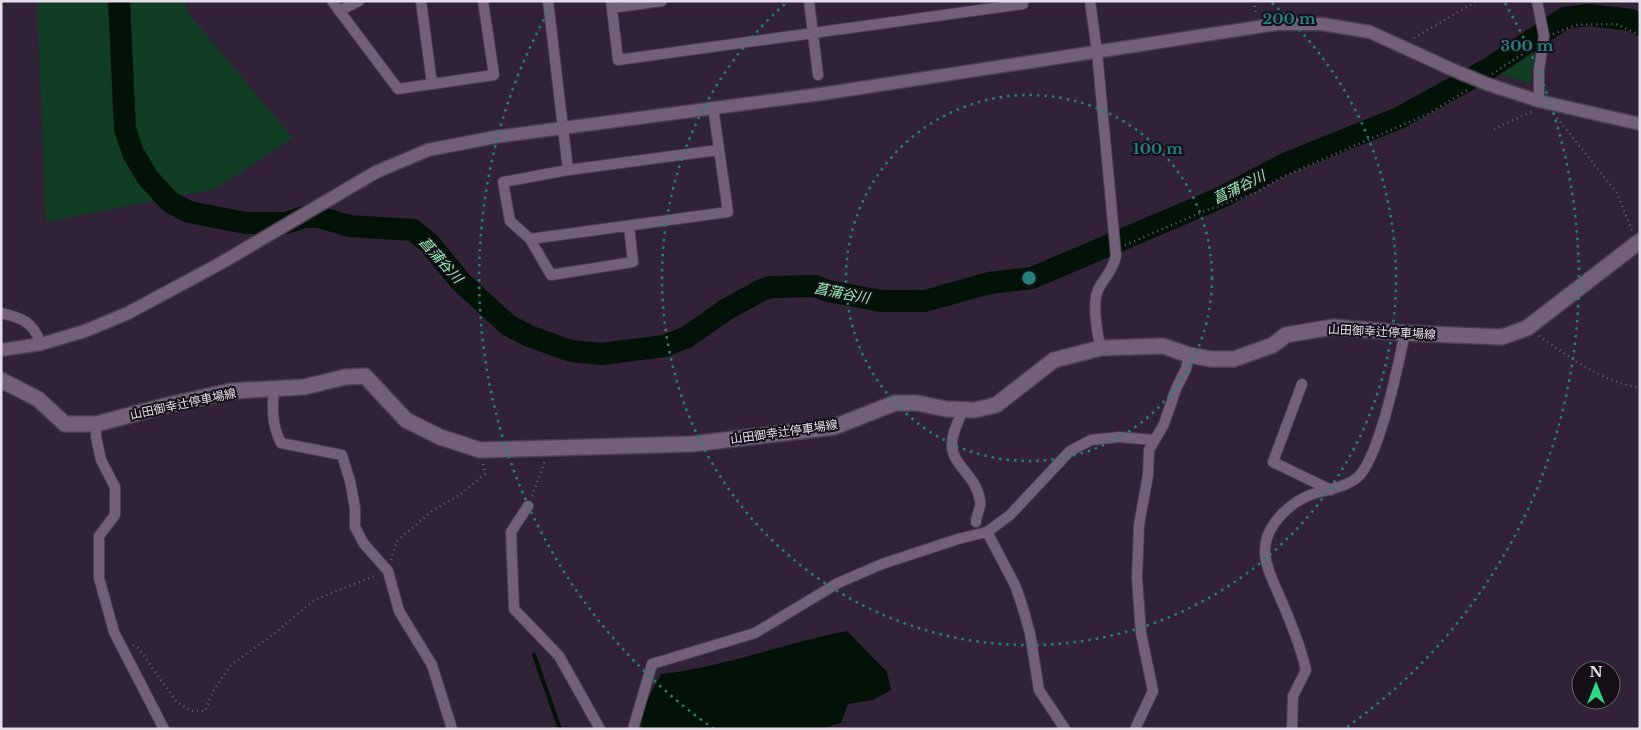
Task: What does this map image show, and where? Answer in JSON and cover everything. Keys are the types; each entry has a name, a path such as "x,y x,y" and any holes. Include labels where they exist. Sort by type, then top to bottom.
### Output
{"main road":[{"name":"山田御幸辻停車場線","path":"1,380 38,399 65,424 96,424 230,391 304,387 345,377 365,376 406,420 440,437 480,450 692,444 834,427 896,403 917,403 946,409 963,410 996,405 1054,360 1101,348 1163,346 1211,360 1234,359 1273,345 1286,335 1333,327 1405,333 1502,337 1527,328 1639,242"}],"street":[{"path":"332,1 398,89 494,75 483,1"},
{"path":"339,11 359,1"},
{"path":"421,1 432,84"},
{"path":"548,1 568,170"},
{"path":"662,1 611,5 618,60 813,31 1023,4 1023,1"},
{"path":"809,1 818,75"},
{"path":"1090,1 1097,52 1116,256 1113,268 1098,290 1094,306 1101,348"},
{"path":"1538,5 1543,38 1538,70 1539,101"},
{"path":"1,350 41,344 85,331 128,313 221,263 376,172 428,150 495,137 821,94 1277,24 1322,24 1370,32 1451,69 1539,101 1640,124"},
{"path":"530,240 728,212 713,107"},
{"path":"629,226 633,262 551,275 530,240 510,221 503,182 568,170 718,150"},
{"path":"1,313 27,322 36,330 41,344"},
{"path":"1292,729 1293,696 1306,670 1301,648 1271,577 1264,552 1271,528 1283,513 1296,502 1315,493 1331,490 1359,476 1370,458 1387,409 1405,333"},
{"path":"1135,729 1153,691 1141,633 1137,578 1139,525 1148,475 1149,450 1164,424 1189,355"},
{"path":"1302,384 1273,462 1331,490"},
{"path":"274,389 272,410 275,431 282,443 342,455 350,481 355,508 355,527 364,544 388,572 399,611 432,665 452,729"},
{"path":"963,410 954,433 952,446 954,456 974,479 978,491 981,503 976,513 976,522"},
{"path":"96,424 96,437 101,460 115,487 115,515 100,536 99,578 114,632 164,729"},
{"path":"633,729 652,664 755,633 838,584 882,564 987,532 1010,515 1070,451 1091,440 1110,438 1154,440"},
{"path":"528,506 511,532 514,610 559,656 600,729"},
{"path":"987,532 1018,592 1030,633 1039,690 1066,729"}],"path":[{"path":"1401,46 1478,1"},
{"path":"1487,81 1543,38 1576,25 1616,24 1640,35"},
{"path":"1125,245 1255,193 1284,176 1428,114 1471,88"},
{"path":"1494,129 1533,112 1539,101"},
{"path":"1557,104 1556,116 1617,192 1639,242"},
{"path":"1527,328 1592,372 1621,385 1640,388"},
{"path":"528,506 550,448"},
{"path":"114,632 138,648 176,701 191,710 205,710 213,691 231,665 275,633 314,600 388,572 397,541 432,511 461,494 485,474 480,450"}],"green space":[{"path":"37,1 185,1 188,13 293,138 215,189 46,222"},
{"path":"1534,51 1531,84 1501,74"}],"shaded area":[{"path":"847,631 887,672 891,690 873,700 848,704 841,723 820,729 644,729 636,722 661,674 708,666"}],"waterway":[{"name":"菖蒲谷川","path":"119,1 125,129 133,153 148,178 170,202 189,212 246,223 286,223 304,217 319,217 349,226 413,230 429,243 461,282 508,325 529,336 571,351 601,354 664,346 687,337 727,309 771,287 815,286 828,291 881,301 925,301 989,283 1032,278 1222,197 1287,163 1399,118 1488,69 1565,18 1589,15 1631,20 1640,25"},
{"path":"534,655 560,729"}]}
